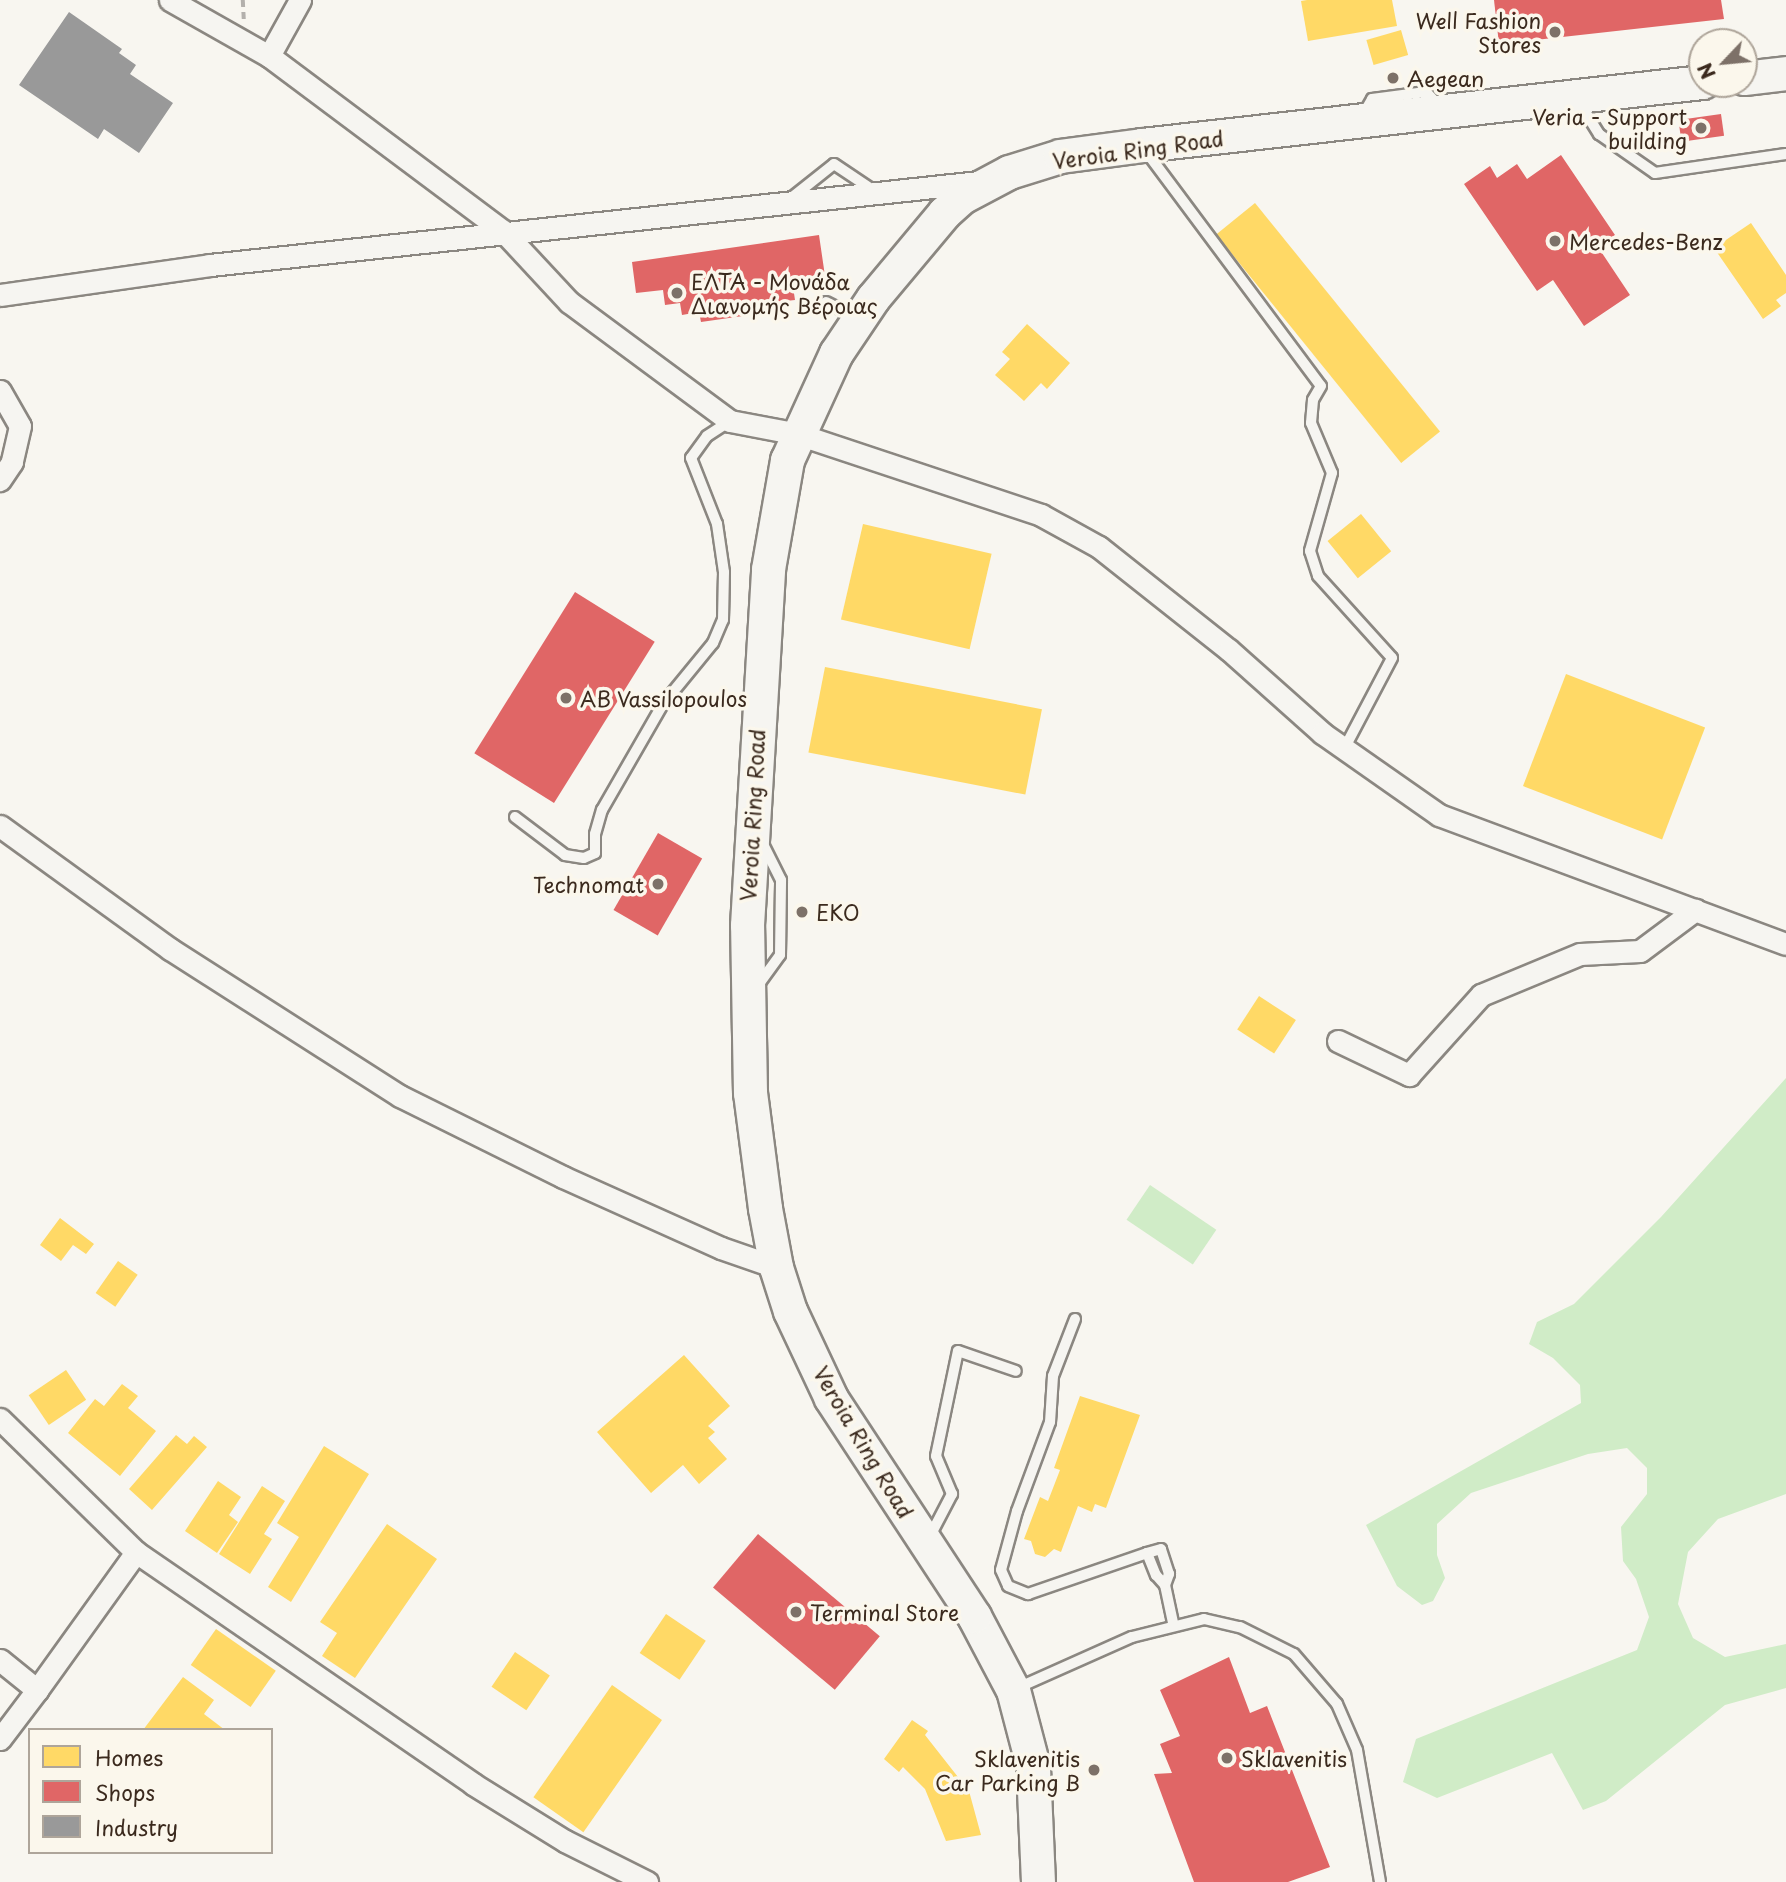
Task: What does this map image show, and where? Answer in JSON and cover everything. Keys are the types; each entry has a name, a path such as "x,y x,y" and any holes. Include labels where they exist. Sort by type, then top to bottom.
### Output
{"main road":[{"path":"1758,76 1786,73"},
{"name":"Verοia Ring Road","path":"1038,1882 1033,1766 1013,1690 979,1625 831,1398 776,1267 750,1093 748,998 751,821 768,569 787,460 836,353 873,298 944,213 988,181 1060,156 1142,145 1357,124 1688,84"}],"street":[{"path":"170,0 269,56 503,232 569,302 730,421 798,434 1041,515 1099,547 1344,749 1439,815 1786,944"},
{"path":"269,56 282,25 300,0"},
{"path":"0,295 210,265 503,232 784,207 877,192 988,181"},
{"path":"0,391 20,426 12,462 0,480"},
{"path":"0,826 170,949 400,1096 563,1177 721,1248 776,1267"},
{"path":"1338,1041 1409,1075 1481,995 1580,954 1640,951 1695,910"},
{"path":"0,1419 136,1552 473,1784 565,1841 647,1882"},
{"path":"0,1739 136,1552"},
{"path":"0,1660 37,1689"}],"lane":[{"path":"1576,97 1599,134 1655,173 1786,153"},
{"path":"1142,145 1321,386 1313,400 1311,423 1332,473 1310,551 1318,576 1392,658 1344,749"},
{"path":"784,207 834,164 877,192"},
{"path":"827,302 844,311 873,298"},
{"path":"515,817 565,855 584,858 595,853 594,834 603,810 663,704 713,643 723,621 723,572 717,524 691,458 707,436 730,421"},
{"path":"1075,1319 1053,1376 1050,1422 1003,1551 1001,1570 1009,1586 1028,1594 1161,1549 1169,1574 1165,1585 1173,1624"},
{"path":"926,1543 952,1494 936,1456 958,1351 1016,1371"},
{"path":"1013,1690 1173,1624 1204,1619 1240,1627 1293,1654 1337,1704 1357,1750 1380,1882"}],"green space":[{"path":"1786,1078 1786,1494 1718,1519 1688,1552 1678,1604 1693,1638 1725,1657 1786,1644 1786,1688 1725,1705 1606,1801 1583,1810 1552,1753 1437,1798 1403,1782 1416,1739 1637,1650 1649,1617 1636,1579 1623,1561 1621,1527 1647,1494 1647,1468 1627,1448 1588,1454 1471,1493 1437,1524 1437,1555 1445,1578 1433,1601 1422,1605 1397,1586 1366,1525 1581,1403 1580,1385 1553,1358 1529,1344 1537,1322 1574,1304 1661,1217"},
{"path":"1150,1185 1216,1230 1193,1265 1127,1220"}],"building: Homes":[{"path":"1392,0 1397,26 1308,41 1301,1"},
{"path":"1401,30 1408,55 1374,65 1366,40"},
{"path":"1255,203 1440,431 1401,463 1216,234"},
{"path":"1751,223 1786,275 1786,293 1776,300 1781,306 1763,319 1714,248"},
{"path":"1027,324 1070,363 1047,389 1041,383 1024,401 995,375 1010,359 1002,352"},
{"path":"1361,514 1391,551 1358,578 1328,541"},
{"path":"863,524 992,554 970,649 841,619"},
{"path":"825,667 1042,709 1025,795 808,752"},
{"path":"1566,674 1705,727 1662,839 1523,786"},
{"path":"1259,996 1296,1020 1274,1054 1237,1030"},
{"path":"60,1218 94,1244 86,1254 73,1245 61,1261 40,1245"},
{"path":"118,1261 138,1275 115,1307 96,1293"},
{"path":"684,1355 730,1406 708,1426 715,1432 708,1438 727,1459 699,1484 683,1465 651,1493 597,1432"},
{"path":"66,1370 86,1400 49,1425 29,1395"},
{"path":"122,1384 138,1396 128,1408 156,1431 120,1476 68,1433 95,1399 104,1406"},
{"path":"1080,1396 1140,1415 1106,1508 1095,1504 1092,1512 1078,1506 1061,1552 1054,1549 1045,1557 1035,1554 1031,1541 1024,1539 1040,1497 1048,1501 1060,1470 1054,1468"},
{"path":"176,1435 187,1444 194,1436 207,1447 152,1510 129,1489"},
{"path":"324,1446 369,1474 291,1602 268,1587 299,1537 277,1523"},
{"path":"218,1481 241,1497 229,1515 238,1522 217,1553 185,1531"},
{"path":"262,1486 285,1501 264,1534 272,1539 250,1574 219,1554"},
{"path":"387,1524 437,1559 355,1678 322,1656 337,1633 320,1622"},
{"path":"666,1614 706,1641 680,1680 640,1653"},
{"path":"216,1629 276,1671 251,1707 191,1665"},
{"path":"515,1652 550,1675 526,1710 492,1687"},
{"path":"183,1677 214,1700 204,1714 222,1728 145,1728"},
{"path":"612,1685 662,1720 583,1832 533,1797"},
{"path":"912,1720 928,1731 925,1735 969,1791 981,1835 946,1841 925,1789 903,1767 899,1772 884,1759"}],"building: Shops":[{"name":"Well Fashion Stores","path":"1494,0 1721,0 1724,19 1499,44"},
{"name":"Veria - Support building","path":"1721,114 1724,136 1681,142 1678,120"},
{"name":"Mercedes-Benz","path":"1561,155 1615,235 1598,247 1630,295 1584,326 1553,280 1537,291 1464,184 1490,166 1497,178 1517,164 1527,179"},
{"path":"819,235 825,276 792,280 795,300 776,302 777,311 701,322 699,312 682,315 680,303 665,305 663,290 636,293 632,262"},
{"name":"AB Vassilopoulos","path":"575,592 655,642 554,803 474,753"},
{"name":"Technomat","path":"658,833 702,858 658,936 614,910"},
{"name":"Terminal Store","path":"758,1534 880,1636 835,1690 713,1588"},
{"name":"Sklavenitis","path":"1229,1657 1250,1713 1267,1706 1330,1867 1288,1882 1194,1882 1154,1774 1172,1773 1160,1744 1180,1736 1160,1690"}],"building: Industry":[{"path":"69,12 122,49 119,53 136,65 130,74 173,103 139,153 104,129 98,139 19,85"}],"place":[{"name":"Well Fashion Stores","path":"1555,32"},
{"name":"Aegean","path":"1393,78"},
{"name":"Veria - Support building","path":"1701,128"},
{"name":"Mercedes-Benz","path":"1555,241"},
{"name":"ΕΛΤΑ - Μονάδα Διανομής Βέροιας","path":"677,293"},
{"name":"AB Vassilopoulos","path":"566,698"},
{"name":"Technomat","path":"658,884"},
{"name":"EKO","path":"802,912"},
{"name":"Terminal Store","path":"796,1612"},
{"name":"Sklavenitis","path":"1227,1758"},
{"name":"Sklavenitis Car Parking B","path":"1094,1770"}]}
